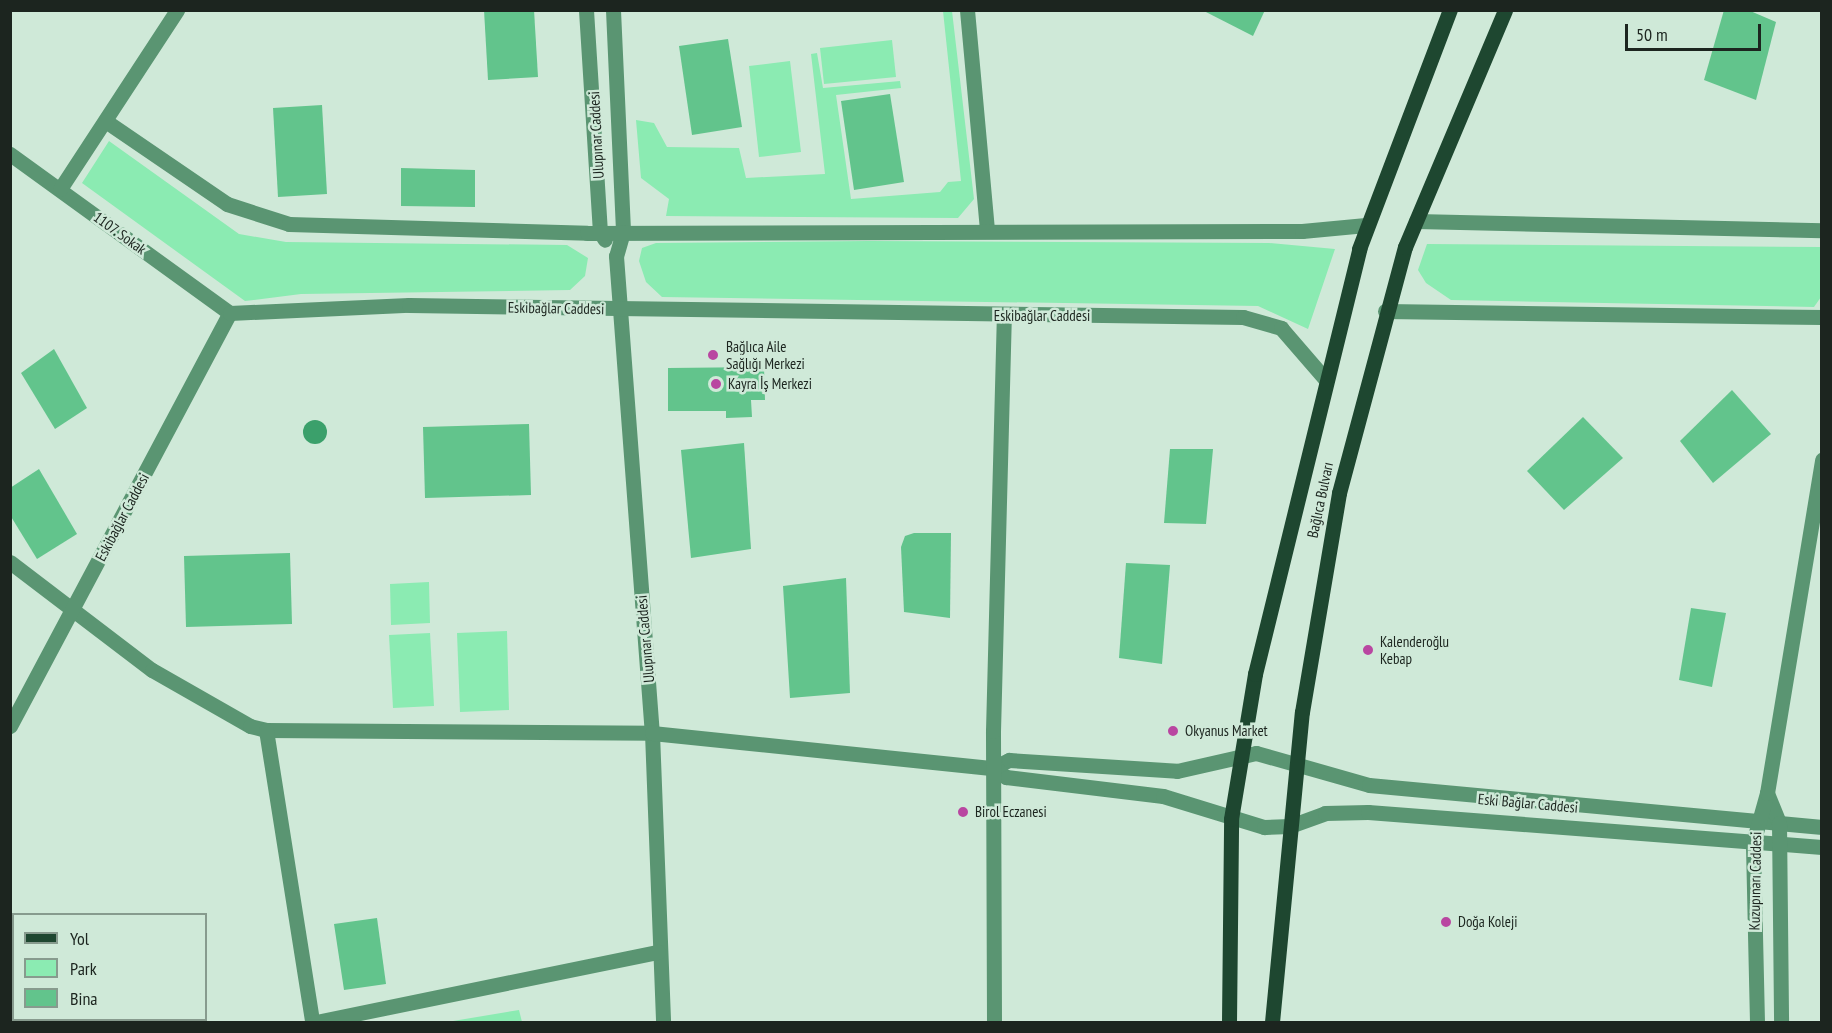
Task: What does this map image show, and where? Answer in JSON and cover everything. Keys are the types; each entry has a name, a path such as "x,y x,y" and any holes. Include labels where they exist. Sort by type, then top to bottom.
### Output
{"main road":[{"name":"Bağlıca Bulvarı","path":"1229,1023 1231,819 1239,754 1325,380 1366,225 1450,10"},
{"name":"Bağlıca Bulvarı","path":"1272,1023 1290,826 1316,606 1384,311 1416,221 1506,10"}],"street":[{"path":"60,189 107,122 177,10"},
{"name":"Ulupınar Caddesi","path":"586,10 600,232"},
{"name":"Ulupınar Caddesi","path":"613,10 624,232 616,256 652,733 658,952 663,1023"},
{"path":"968,10 987,229"},
{"path":"107,122 227,204 259,218 289,224 600,232 987,229 1302,231 1366,225"},
{"name":"1107. Sokak","path":"10,154 230,313"},
{"path":"1416,221 1821,230"},
{"path":"600,232 616,256"},
{"name":"Eskibağlar Caddesi","path":"10,726 230,313 409,305 619,310 1243,317 1281,328 1325,380"},
{"path":"1384,311 1821,317"},
{"path":"994,1023 993,768 1004,315"},
{"path":"1767,793 1821,460"},
{"path":"10,562 74,607 152,669 250,726 266,730 652,733 993,768 1006,777 1163,796 1264,828 1290,826 1325,813 1368,812 1821,847"},
{"path":"266,730 314,1023 658,952"},
{"path":"993,768 1009,760 1177,771 1239,754"},
{"name":"Eski Bağlar Caddesi","path":"1239,754 1297,763 1340,779 1391,788 1821,827"},
{"name":"Kuzupınarı Caddesi","path":"1757,1023 1753,843 1756,821 1767,793"},
{"name":"Kuzupınarı Caddesi","path":"1767,793 1779,823 1777,844 1781,1023"}],"green space":[{"path":"943,11 952,11 974,199 958,218 666,216 669,199 641,178 636,120 654,123 667,147 739,148 746,178 825,174 811,54 817,53 823,88 900,81 901,88 836,95 851,199 940,192 948,182 961,181"},
{"path":"892,40 896,77 824,84 820,48"},
{"path":"790,61 801,152 759,157 749,66"},
{"path":"109,141 239,234 286,242 567,245 588,258 585,276 570,290 301,294 245,301 82,183"},
{"path":"869,241 1269,243 1335,249 1308,329 1258,306 662,297 646,282 639,261 642,248 656,243"},
{"path":"1427,244 1821,247 1821,297 1814,307 1451,300 1426,283 1418,270"},
{"path":"429,582 430,623 391,625 390,584"},
{"path":"507,631 509,710 460,712 457,633"},
{"path":"430,633 434,706 393,708 389,635"},
{"path":"519,1010 522,1022 447,1022"}],"shaded area":[{"path":"315,420 324,423 327,432 324,441 315,444 306,441 303,432 306,423"}],"building":[{"path":"484,10 534,10 538,77 488,80"},
{"path":"1202,10 1265,10 1253,36"},
{"path":"1724,10 1748,10 1776,22 1756,100 1704,80"},
{"path":"728,39 742,127 692,135 679,46"},
{"path":"890,94 904,182 854,190 841,101"},
{"path":"322,105 327,194 278,197 273,108"},
{"path":"401,168 475,170 475,207 401,206"},
{"path":"54,349 87,408 55,429 21,373"},
{"name":"Kayra İş Merkezi","path":"764,367 765,400 751,400 752,417 726,418 726,411 668,411 668,368"},
{"path":"1732,390 1771,434 1713,483 1680,441"},
{"path":"1583,417 1623,458 1564,510 1527,471"},
{"path":"529,424 531,495 425,498 423,427"},
{"path":"744,443 751,549 691,558 681,450"},
{"path":"1170,449 1213,449 1206,524 1164,523"},
{"path":"39,469 77,534 37,559 10,515 10,488"},
{"path":"914,533 951,533 950,618 904,612 901,547 905,536"},
{"path":"290,553 292,624 186,627 184,556"},
{"path":"1126,563 1170,565 1162,664 1119,658"},
{"path":"846,578 850,693 790,698 783,586"},
{"path":"1691,608 1726,613 1712,687 1679,680"},
{"path":"377,918 386,984 344,990 334,924"}],"place":[{"name":"Bağlıca Aile Sağlığı Merkezi","path":"713,355"},
{"name":"Kayra İş Merkezi","path":"716,384"},
{"name":"Kalenderoğlu Kebap","path":"1368,650"},
{"name":"Okyanus Market","path":"1173,731"},
{"name":"Birol Eczanesi","path":"963,812"},
{"name":"Doğa Koleji","path":"1446,922"}]}
